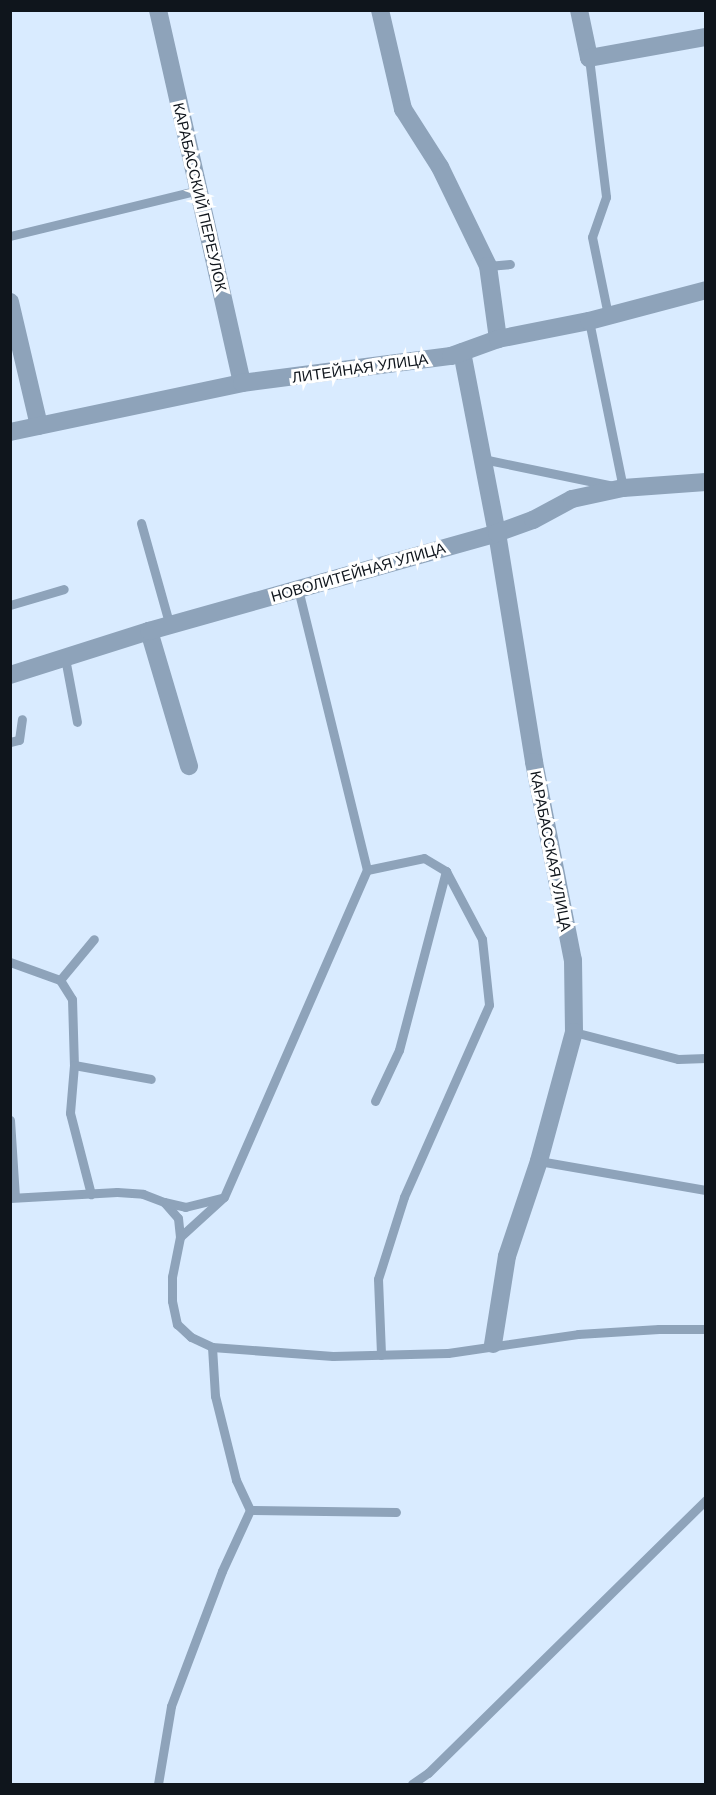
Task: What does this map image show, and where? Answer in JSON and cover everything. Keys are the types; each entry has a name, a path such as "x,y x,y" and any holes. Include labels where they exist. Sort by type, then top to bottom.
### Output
{"street":[{"name":"КАРАБАССКИЙ ПЕРЕУЛОК","path":"158,10 242,383"},
{"path":"380,10 403,109 440,167 488,266 498,339"},
{"path":"579,10 589,58 705,37"},
{"name":"ЛИТЕЙНАЯ УЛИЦА","path":"10,432 242,383 451,356 498,339 589,321 705,290"},
{"path":"10,302 39,426"},
{"name":"КАРАБАССКАЯ УЛИЦА","path":"462,352 497,533 534,762 573,960 574,1032 539,1161 507,1256 493,1344"},
{"name":"НОВОЛИТЕЙНАЯ УЛИЦА","path":"10,675 149,631 497,533 533,520 572,499 623,488 705,482"},
{"path":"149,631 189,766"}],"lane":[{"path":"589,58 606,197 592,237 608,315"},
{"path":"10,236 198,190"},
{"path":"488,266 510,264"},
{"path":"483,459 623,488 589,321"},
{"path":"141,523 170,626"},
{"path":"10,605 64,589"},
{"path":"180,1237 224,1197 367,870 298,589"},
{"path":"65,658 78,722"},
{"path":"10,742 20,740 22,719"},
{"path":"367,870 424,858 446,871 482,939 489,1005 404,1197 378,1279 381,1355"},
{"path":"375,1101 399,1050 446,871"},
{"path":"60,980 94,939"},
{"path":"10,962 60,980 72,999 74,1065 70,1113 91,1194"},
{"path":"574,1032 678,1059 705,1058"},
{"path":"74,1065 151,1079"},
{"path":"10,1120 13,1198 142,1194 185,1207 224,1197"},
{"path":"539,1161 705,1190"},
{"path":"164,1202 178,1218 180,1237 172,1277 172,1300 177,1324 191,1336 212,1347 333,1356 448,1353 493,1344 578,1334 705,1329"},
{"path":"158,1785 171,1706 222,1571 250,1510 236,1480 215,1396 212,1347"},
{"path":"412,1785 437,1764 705,1500"},
{"path":"250,1510 396,1512"}]}
